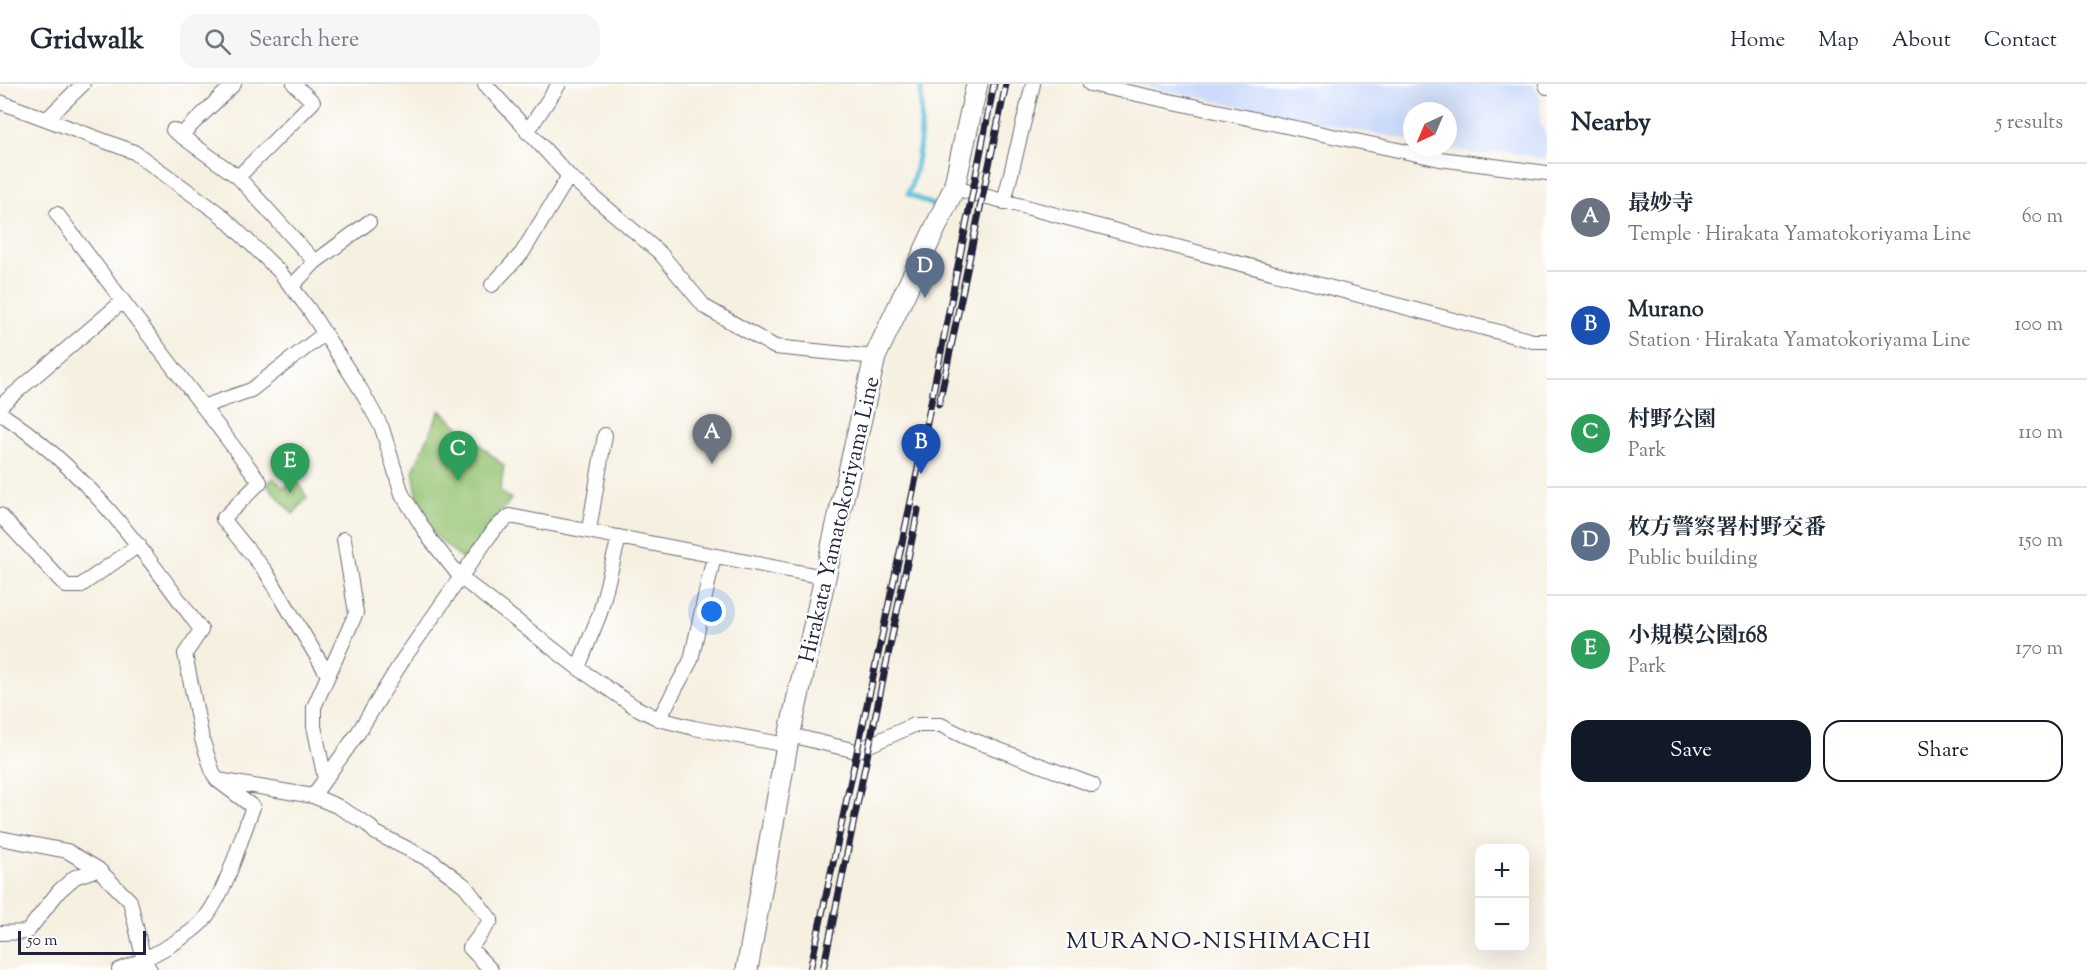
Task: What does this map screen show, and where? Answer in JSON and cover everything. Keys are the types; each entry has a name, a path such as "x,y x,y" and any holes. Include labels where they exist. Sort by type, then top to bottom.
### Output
{"main road":[{"name":"Hirakata Yamatokoriyama Line","path":"747,970 788,740 875,357 954,188 977,84"}],"street":[{"path":"48,118 83,84"},
{"path":"234,84 177,133 238,177 315,262"},
{"path":"238,177 314,102 294,84"},
{"path":"485,84 569,176 660,253 705,307 775,347 875,357"},
{"path":"527,132 559,84"},
{"path":"1004,202 1033,84"},
{"path":"1090,84 1440,159 1547,173"},
{"path":"0,102 134,152 221,215 279,271 325,333 382,428 402,494 430,539 461,578 578,668 635,707 658,719 856,751 914,725 941,725 964,737 1093,785"},
{"path":"492,285 522,253 569,176"},
{"path":"954,188 1533,341 1547,341"},
{"path":"57,214 205,406 260,482 223,519 266,572 328,675"},
{"path":"291,287 315,262 369,222"},
{"path":"0,406 123,301"},
{"path":"205,406 251,390 325,333"},
{"path":"0,413 24,428 67,464 100,497 139,545 201,630 184,654 202,739 217,780 253,807 220,893 205,920 147,965 120,970"},
{"path":"589,530 605,435"},
{"path":"0,515 66,586 80,586 139,545"},
{"path":"313,796 358,733 404,658 495,528 510,516 824,577"},
{"path":"578,668 600,613 619,537"},
{"path":"325,779 314,726 314,707 356,613 344,539"},
{"path":"658,719 691,660 714,556"},
{"path":"217,780 313,796 347,812 367,824 376,833 432,861 465,886 491,920 470,948 491,970"},
{"path":"0,838 66,851 98,869 130,901 147,965"},
{"path":"0,933 27,932 58,891 75,877 98,869"}],"shaded area":[{"path":"1132,84 1532,84 1541,98 1540,121 1547,139 1547,153 1544,159 1502,151 1481,155 1457,150 1457,102 1403,102 1403,139"}],"green space":[{"path":"440,410 504,466 500,491 511,499 464,561 437,537 420,512 413,471"},
{"path":"273,478 284,488 296,478 307,498 293,514 267,485"}],"waterway":[{"path":"921,84 919,154 908,194 935,206"}],"railway":[{"path":"810,970 917,473 994,84"},
{"path":"939,404 1006,84"},
{"path":"823,970 918,510"}],"place":[{"name":"枚方警察署村野交番","path":"925,298"},
{"name":"最妙寺","path":"712,464"},
{"name":"Murano","path":"921,474"},
{"name":"村野公園","path":"458,481"},
{"name":"小規模公園168","path":"290,493"}],"district":[{"name":"MURANO-NISHIMACHI","path":"1219,940"}]}
